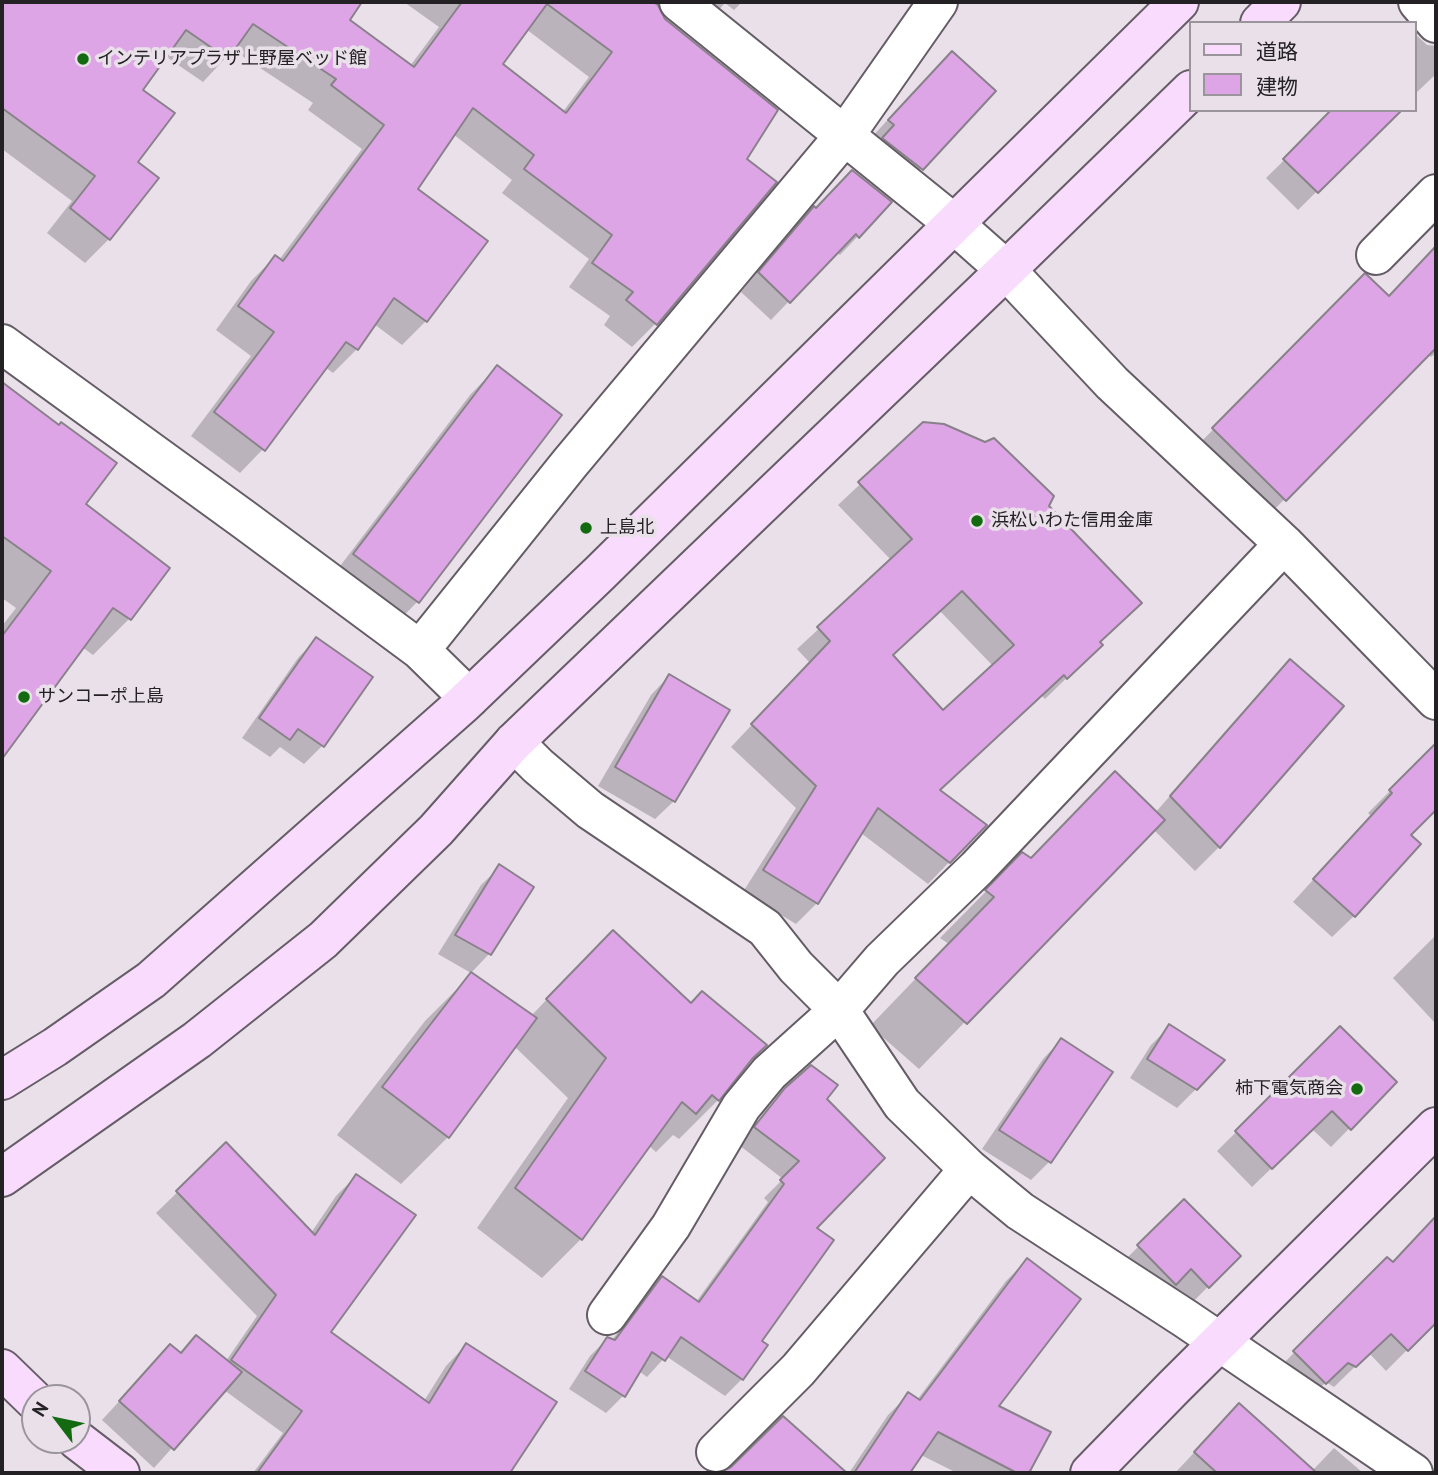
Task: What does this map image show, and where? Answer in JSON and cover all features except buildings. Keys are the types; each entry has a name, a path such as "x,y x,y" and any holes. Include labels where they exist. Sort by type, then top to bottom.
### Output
{"street":[{"path":"679,2 953,223 1006,270 1112,383 1284,544 1436,701"},
{"path":"419,650 570,463 845,135 938,2"},
{"path":"2,1080 55,1047 151,979 469,698 600,573 1179,2"},
{"path":"1262,21 1281,2"},
{"path":"1418,2 1436,23"},
{"path":"2,1177 197,1040 323,940 436,830 514,742 1190,91"},
{"path":"1376,255 1436,194"},
{"path":"2,344 419,650 469,698"},
{"path":"607,1315 671,1226 741,1107 769,1073 839,1010 882,960 978,868 1284,544"},
{"path":"514,742 590,810 765,928 796,967 839,1010 902,1104 969,1169 1020,1211 1413,1473"},
{"path":"1090,1473 1436,1128"},
{"path":"716,1452 798,1370 969,1169"},
{"path":"2,1369 21,1387"},
{"path":"91,1451 120,1473"}],"place":[{"name":"インテリアプラザ上野屋ベッド館","path":"83,59"},
{"name":"浜松いわた信用金庫","path":"977,521"},
{"name":"上島北","path":"586,528"},
{"name":"サンコーポ上島","path":"24,697"},
{"name":"柿下電気商会","path":"1357,1089"}]}
